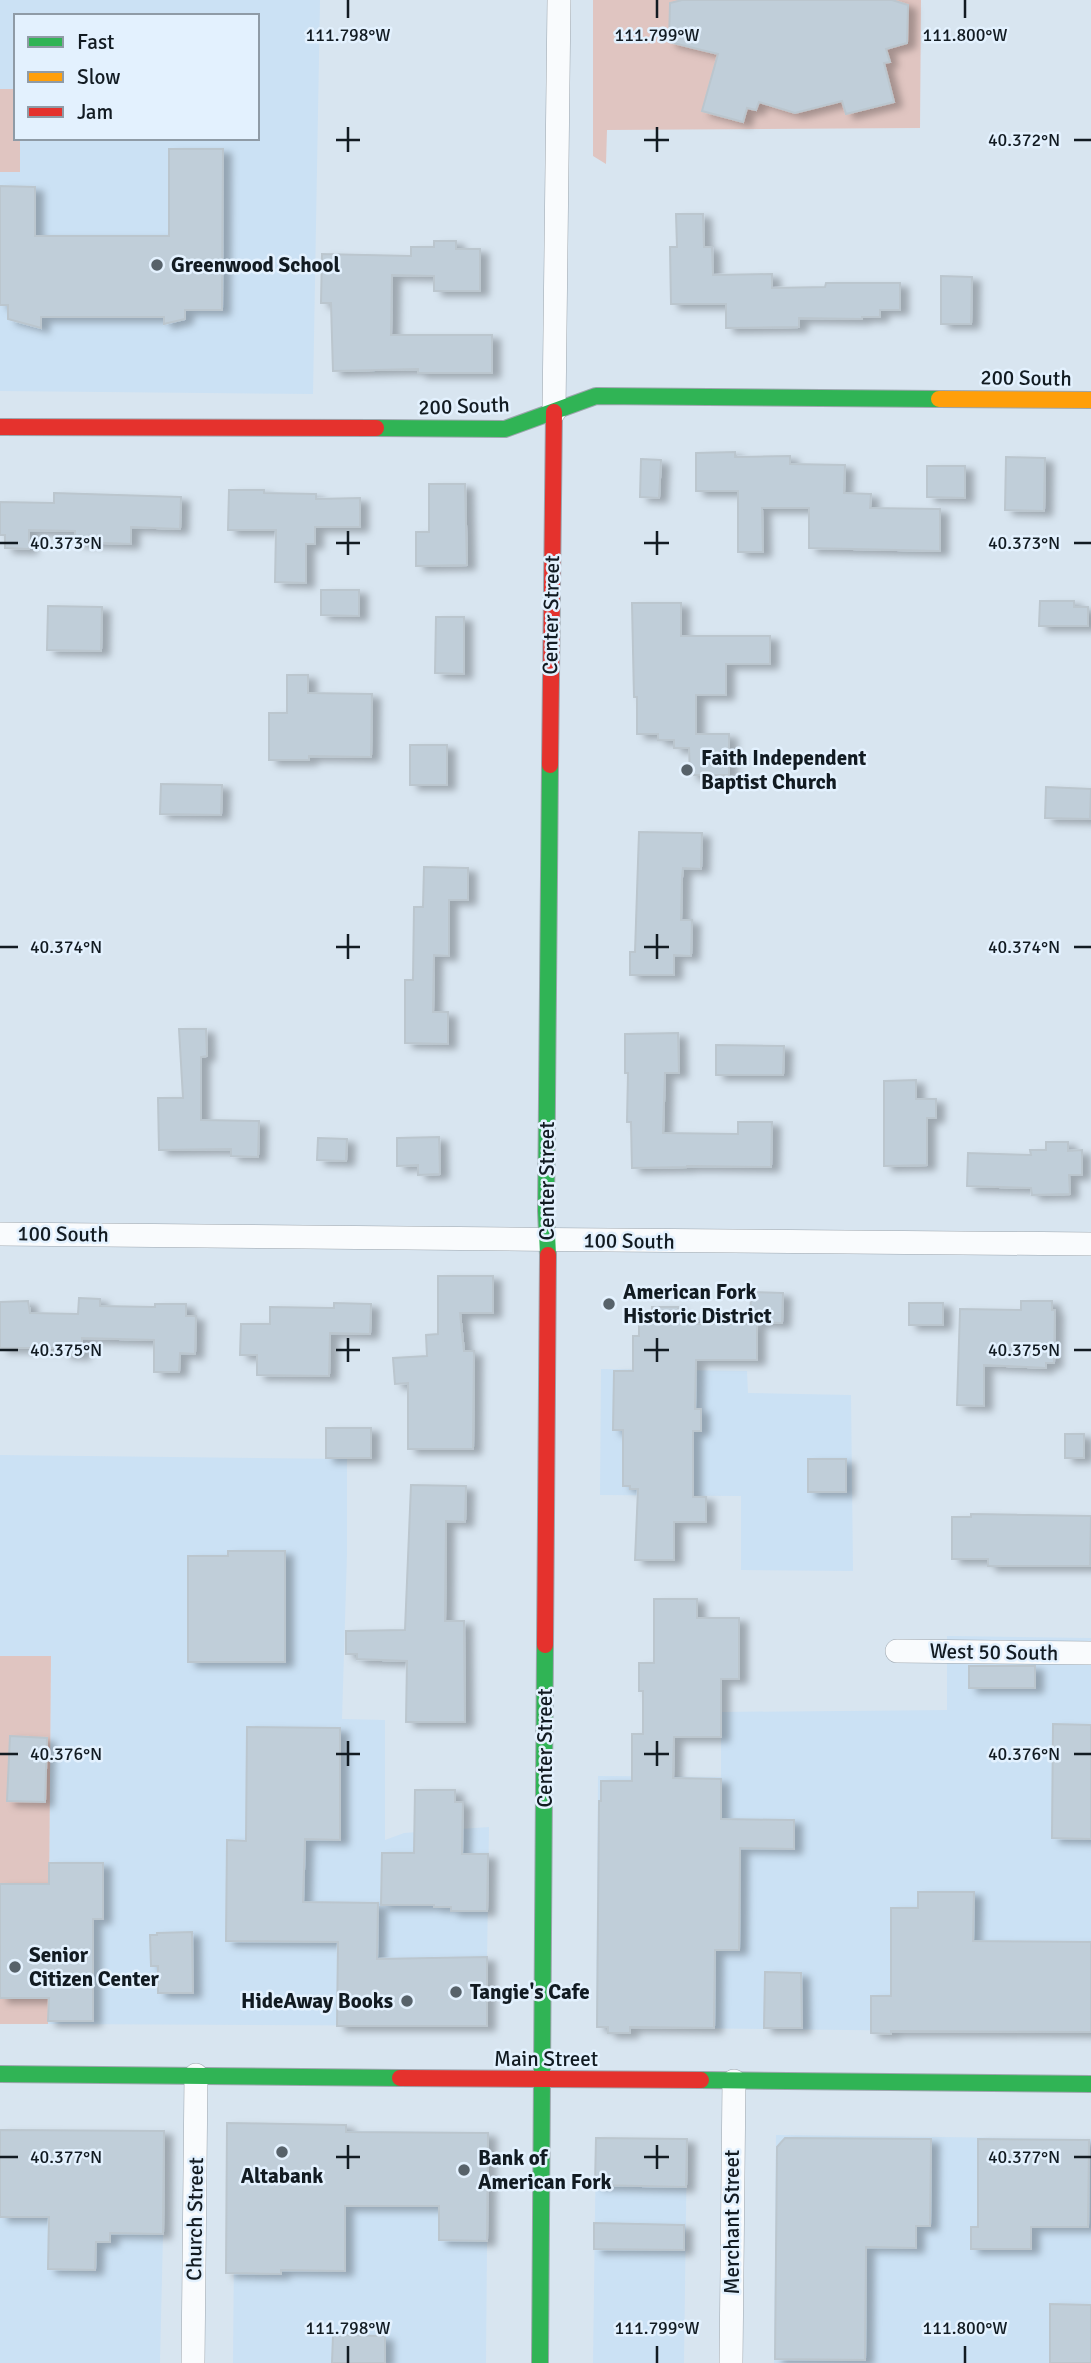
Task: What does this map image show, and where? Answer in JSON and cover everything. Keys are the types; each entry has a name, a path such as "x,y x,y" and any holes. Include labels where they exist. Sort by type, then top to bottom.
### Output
{"street":[{"name":"Center Street","path":"540,2363 559,0"},
{"name":"200 South","path":"0,427 505,429 596,396 1091,400"},
{"name":"100 South","path":"0,1234 1091,1244"},
{"name":"West 50 South","path":"897,1651 1091,1653"},
{"name":"Main Street","path":"0,2074 1091,2084"},
{"name":"Church Street","path":"193,2363 196,2075"},
{"name":"Merchant Street","path":"731,2363 734,2081"}],"shaded area":[{"name":"Greenwood School","path":"0,0 320,0 313,394 0,391"},
{"path":"593,0 921,0 920,128 607,130 606,164 593,156"},
{"path":"0,89 14,89 14,140 20,140 20,172 0,172"},
{"path":"601,1369 747,1371 748,1393 851,1395 853,1571 741,1570 741,1496 600,1495"},
{"path":"0,1455 347,1459 342,1719 385,1720 385,1840 404,1833 489,1827 486,2026 48,2024 51,1657 0,1656"},
{"path":"947,1636 1091,1638 1091,2033 596,2027 598,1776 721,1777 721,1712 947,1710"},
{"path":"0,1656 51,1656 48,2024 0,2024"},
{"path":"0,2130 163,2234 160,2363 0,2363"},
{"path":"235,2131 488,2132 486,2363 233,2363"},
{"path":"776,2135 1091,2139 1091,2363 774,2363"},
{"path":"596,2138 687,2139 684,2363 593,2363"}],"building":[{"path":"682,0 892,0 908,5 907,43 886,49 890,62 884,63 894,102 846,114 842,101 795,113 759,102 756,110 747,108 743,122 702,111 718,54 669,42 670,3"},
{"path":"169,149 223,149 222,310 185,310 185,319 164,324 164,317 41,317 41,328 8,319 8,305 0,305 0,186 35,187 35,236 169,236"},
{"path":"676,214 703,214 704,247 712,247 713,275 772,274 772,288 825,287 826,283 900,283 900,310 880,310 880,317 862,319 799,318 799,327 726,328 726,304 671,304 670,247 677,247"},
{"path":"434,241 456,241 456,249 480,249 480,291 434,291 434,276 392,275 391,335 492,335 492,373 418,373 418,369 333,371 331,303 321,303 322,254 411,256 411,247 434,247"},
{"path":"941,276 972,277 971,324 941,324"},
{"path":"735,452 735,457 790,456 790,464 845,465 844,493 871,494 870,508 940,509 940,551 809,548 809,508 762,508 763,552 738,552 738,491 696,491 696,453"},
{"path":"1006,457 1045,458 1044,511 1005,510"},
{"path":"641,459 661,460 659,498 640,497"},
{"path":"927,466 965,466 965,498 927,497"},
{"path":"429,484 465,484 467,565 416,566 416,532 429,532"},
{"path":"229,490 316,494 316,499 360,498 360,527 315,527 315,544 306,544 306,583 275,582 276,530 228,530"},
{"path":"54,493 181,497 180,529 131,527 131,544 75,542 75,531 29,530 29,549 5,548 5,535 0,535 0,502 54,503"},
{"path":"321,590 359,590 359,616 321,615"},
{"path":"1040,601 1074,601 1074,607 1088,607 1088,626 1039,626"},
{"path":"632,603 681,603 681,636 770,636 770,664 726,664 726,695 696,695 696,734 729,734 729,775 690,775 689,748 674,748 674,740 658,740 658,734 637,734"},
{"path":"48,606 102,607 101,651 47,650"},
{"path":"436,617 464,617 464,674 435,673"},
{"path":"287,675 308,675 308,693 372,694 371,757 309,756 309,760 269,760 269,713 287,713"},
{"path":"410,745 447,745 447,785 410,785"},
{"path":"161,784 222,785 221,815 160,814"},
{"path":"1046,787 1091,789 1090,819 1045,818"},
{"path":"639,832 702,833 701,869 683,868 682,878 681,920 692,920 691,956 674,955 674,975 630,975 630,952 635,952"},
{"path":"424,867 468,868 468,900 449,900 449,956 434,955 433,1012 448,1012 448,1044 405,1043 405,980 413,980 414,907 423,907"},
{"path":"179,1029 206,1029 207,1056 201,1057 201,1120 259,1121 258,1157 231,1156 231,1149 159,1150 158,1098 183,1098"},
{"path":"678,1033 679,1073 665,1073 663,1133 738,1134 738,1122 772,1122 771,1167 632,1168 631,1122 627,1122 628,1073 625,1073 625,1034"},
{"path":"716,1045 784,1046 783,1075 716,1075"},
{"path":"916,1080 916,1099 936,1099 936,1118 927,1118 927,1165 884,1166 884,1081"},
{"path":"439,1137 440,1174 418,1175 418,1165 397,1166 397,1138"},
{"path":"318,1138 347,1139 346,1161 317,1160"},
{"path":"1046,1142 1068,1142 1068,1151 1082,1150 1082,1175 1069,1175 1070,1194 1032,1195 1031,1188 967,1186 968,1153 1031,1155 1030,1150 1046,1150"},
{"path":"438,1276 493,1276 493,1313 460,1313 464,1351 474,1351 473,1449 408,1449 408,1383 395,1384 393,1358 427,1356 426,1335 438,1334"},
{"path":"751,1292 783,1293 782,1323 750,1322"},
{"path":"79,1298 100,1299 100,1306 155,1307 155,1304 186,1304 186,1316 196,1316 195,1354 180,1353 179,1372 154,1372 154,1340 82,1338 82,1355 63,1354 63,1348 0,1348 0,1302 28,1301 30,1313 78,1314"},
{"path":"1021,1301 1052,1301 1052,1310 1055,1310 1054,1363 1046,1363 1046,1368 984,1365 984,1406 957,1405 960,1309 1021,1310"},
{"path":"334,1303 371,1304 370,1334 330,1333 329,1376 257,1375 257,1355 240,1355 241,1324 270,1324 270,1307 334,1308"},
{"path":"909,1303 943,1303 943,1325 909,1325"},
{"path":"652,1307 678,1307 678,1315 696,1315 696,1324 757,1324 757,1360 696,1360 695,1409 701,1409 701,1431 693,1431 693,1497 706,1497 706,1522 674,1522 674,1560 635,1560 638,1489 623,1486 623,1430 613,1430 614,1371 633,1371 633,1336 639,1336 639,1313 652,1313"},
{"path":"326,1428 371,1428 371,1458 326,1458"},
{"path":"1065,1434 1084,1434 1084,1458 1065,1458"},
{"path":"808,1459 846,1459 846,1492 808,1492"},
{"path":"411,1485 466,1486 465,1522 446,1521 445,1621 464,1621 465,1722 406,1722 407,1661 357,1659 357,1654 346,1654 346,1631 405,1630"},
{"path":"971,1514 1091,1516 1090,1566 988,1566 988,1559 952,1559 952,1517 971,1517"},
{"path":"228,1551 285,1551 285,1662 188,1662 188,1556 228,1556"},
{"path":"654,1599 697,1599 697,1618 739,1618 739,1679 721,1679 721,1737 674,1737 673,1778 721,1779 721,1819 794,1820 794,1849 740,1848 739,1950 715,1950 714,2028 630,2027 630,2033 608,2033 608,2027 597,2027 601,1781 632,1781 632,1734 643,1734 643,1691 639,1691 639,1663 654,1663"},
{"path":"969,1666 1035,1666 1035,1688 969,1688"},
{"path":"1053,1724 1091,1725 1091,1839 1052,1838"},
{"path":"247,1727 340,1728 340,1840 305,1839 303,1902 378,1903 377,1959 487,1957 487,2026 337,2026 338,1942 226,1941 227,1840 246,1841"},
{"path":"10,1736 47,1738 45,1802 7,1801"},
{"path":"415,1790 455,1790 455,1802 463,1802 462,1854 488,1854 487,1911 451,1911 451,1907 434,1905 381,1905 382,1853 414,1853"},
{"path":"49,1863 103,1863 103,1919 93,1919 93,2021 48,2021 49,1998 0,1998 0,1884 49,1884"},
{"path":"918,1892 974,1892 973,1941 1091,1942 1091,2032 871,2033 871,1996 891,1996 891,1908 918,1908"},
{"path":"192,1932 193,1993 158,1993 158,1966 151,1966 150,1935"},
{"path":"765,1972 801,1973 802,2028 764,2028"},
{"path":"227,2123 346,2125 346,2132 488,2133 487,2241 439,2240 439,2206 345,2206 345,2271 226,2273"},
{"path":"0,2130 164,2131 163,2234 110,2233 110,2242 96,2242 95,2270 48,2269 49,2217 0,2217"},
{"path":"596,2138 687,2139 686,2187 595,2185"},
{"path":"785,2138 931,2139 930,2226 916,2226 916,2248 866,2247 865,2360 775,2359 777,2147"},
{"path":"978,2139 1089,2140 1088,2227 1031,2227 1031,2249 971,2249 971,2227 978,2227"},
{"path":"594,2223 684,2225 684,2250 594,2249"},
{"path":"1050,2304 1091,2305 1091,2363 1050,2363"},
{"path":"333,2335 385,2336 385,2363 332,2363"}],"traffic: fast":[{"path":"376,428 505,429 596,396 939,399"},
{"path":"548,1255 546,1211 550,765"},
{"path":"540,2363 545,1645"},
{"path":"0,2074 400,2078"},
{"path":"701,2080 1091,2084"}],"traffic: slow":[{"path":"939,399 1091,400"}],"traffic: jam":[{"path":"550,765 554,412"},
{"path":"0,427 376,428"},
{"path":"545,1645 548,1255"},
{"path":"400,2078 701,2080"}],"place":[{"name":"Greenwood School","path":"157,265"},
{"name":"Faith Independent Baptist Church","path":"687,770"},
{"name":"American Fork Historic District","path":"609,1304"},
{"name":"Senior Citizen Center","path":"15,1967"},
{"name":"Tangie's Cafe","path":"456,1992"},
{"name":"HideAway Books","path":"407,2001"},
{"name":"Altabank","path":"282,2152"},
{"name":"Bank of American Fork","path":"464,2170"}]}
